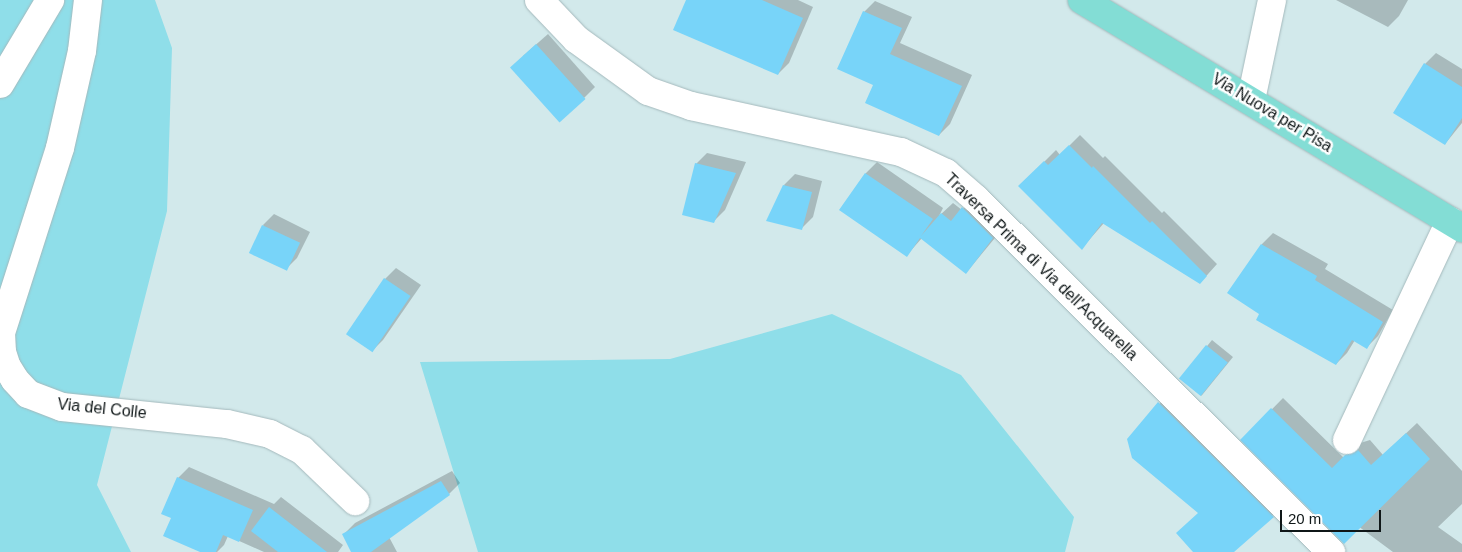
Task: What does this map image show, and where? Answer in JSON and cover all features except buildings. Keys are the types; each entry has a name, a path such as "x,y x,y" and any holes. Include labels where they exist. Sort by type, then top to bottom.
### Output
{"main road":[{"name":"Via Nuova per Pisa","path":"1082,0 1456,225"}],"street":[{"path":"0,84 50,0"},
{"name":"Via del Colle","path":"88,0 82,51 60,148 1,333 2,352 7,367 15,380 28,394 62,406 227,424 270,434 302,450 355,501"},
{"name":"Traversa Prima di Via dell'Acquarella","path":"539,0 576,39 648,91 691,106 901,152 946,173 990,213 1331,552"},
{"path":"1251,100 1272,0"},
{"path":"1347,440 1456,225"}],"shaded area":[{"path":"0,0 155,0 172,48 167,211 97,485 131,552 0,552"},
{"path":"832,314 961,375 1074,517 1065,552 478,552 420,362 670,359"}]}
